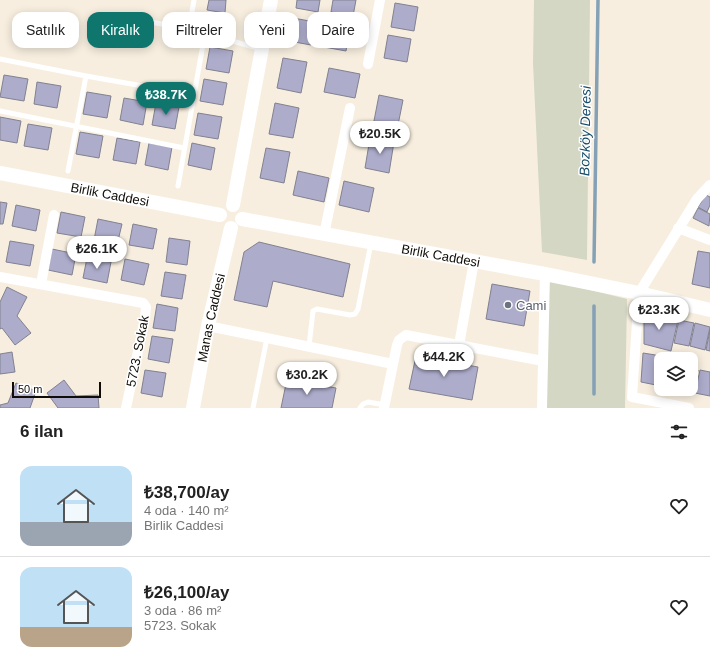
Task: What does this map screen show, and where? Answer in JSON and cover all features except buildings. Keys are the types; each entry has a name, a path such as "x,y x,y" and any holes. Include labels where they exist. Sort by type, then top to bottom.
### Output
{"street":[{"path":"233,205 263,50 271,0"},
{"path":"368,64 380,0"},
{"path":"324,235 350,108"},
{"name":"Birlik Caddesi","path":"0,173 220,215"},
{"path":"689,408 632,397 639,293 697,199 710,186"},
{"path":"233,205 241,211 242,219 238,225 231,228 224,225 220,215 226,206 233,205"},
{"path":"40,284 54,215"},
{"name":"Birlik Caddesi","path":"242,219 545,274 639,293 710,310"},
{"name":"Manas Caddesi","path":"193,408 208,326 231,228"},
{"path":"678,228 710,240"},
{"path":"459,346 474,261"},
{"path":"542,408 545,274"},
{"name":"5723. Sokak","path":"0,277 143,303 146,307 145,318 126,408"},
{"path":"208,326 393,364"},
{"path":"384,407 399,340 406,335 543,362"}],"lane":[{"path":"192,12 194,0"},
{"path":"236,42 263,50"},
{"path":"178,186 202,48"},
{"path":"0,59 194,95"},
{"path":"68,172 86,76"},
{"path":"0,111 184,148"},
{"path":"309,346 314,311 317,308 350,315 356,314 371,243"},
{"path":"254,408 266,338"},
{"path":"360,408 363,404 368,402 384,407"}],"green space":[{"path":"534,0 590,0 587,260 542,252 533,63"},
{"path":"549,280 627,299 625,408 545,408"}],"waterway":[{"name":"Bozköy Deresi","path":"594,262 598,0"},
{"name":"Bozköy Deresi","path":"594,306 594,394"}],"place":[{"name":"Cami","path":"508,305"}]}
